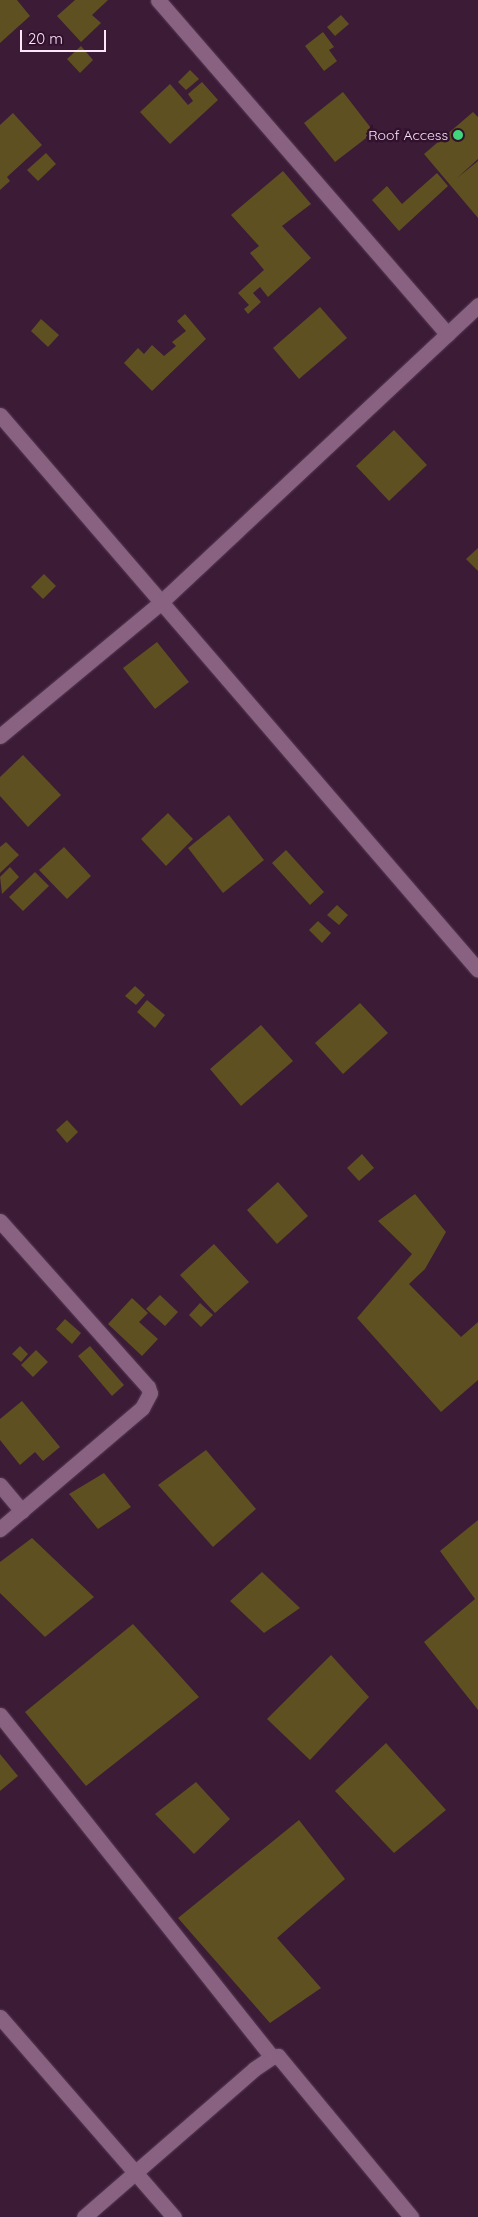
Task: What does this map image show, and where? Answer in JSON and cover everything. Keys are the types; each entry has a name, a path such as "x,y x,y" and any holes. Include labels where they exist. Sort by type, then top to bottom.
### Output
{"street":[{"path":"158,0 447,334"},
{"path":"0,736 160,603 478,305"},
{"path":"0,415 478,970"},
{"path":"0,1221 148,1387 150,1393 142,1408 0,1529"},
{"path":"0,1485 22,1511"},
{"path":"0,1715 272,2057"},
{"path":"0,2017 174,2217"},
{"path":"84,2217 138,2174 272,2057 281,2057 410,2217"}],"building":[{"path":"0,0 17,0 30,16 0,43"},
{"path":"75,0 108,0 92,15 101,23 81,42 57,16"},
{"path":"341,15 349,24 335,36 327,27"},
{"path":"323,32 334,47 329,50 337,61 324,71 305,46"},
{"path":"81,46 93,60 80,73 67,59"},
{"path":"190,70 199,79 186,90 178,82"},
{"path":"202,82 218,100 170,144 140,112 170,84 188,105 193,101 188,94"},
{"path":"343,92 374,132 335,162 304,123"},
{"path":"473,112 478,117 478,159 457,178 478,161 478,218 424,154"},
{"path":"13,113 42,145 7,177 10,181 0,190 0,125"},
{"path":"46,153 56,164 38,181 27,170"},
{"path":"283,171 311,204 282,226 311,258 268,297 260,287 253,293 261,302 248,314 244,309 249,305 238,293 264,270 250,253 259,246 231,215"},
{"path":"437,173 448,186 399,231 372,200 387,186 402,204"},
{"path":"320,307 347,338 299,379 273,348"},
{"path":"185,314 206,339 152,391 124,363 138,348 144,354 152,345 164,356 176,346 172,342 186,331 177,321"},
{"path":"41,319 59,335 48,347 31,331"},
{"path":"394,430 427,465 389,501 356,466"},
{"path":"478,548 478,571 466,559"},
{"path":"44,574 56,586 43,599 31,587"},
{"path":"157,642 189,682 155,709 123,668"},
{"path":"23,755 61,795 28,827 0,796 0,777"},
{"path":"168,813 193,839 166,866 141,839"},
{"path":"229,815 264,860 223,893 188,848"},
{"path":"6,842 19,855 0,873 0,847"},
{"path":"64,847 91,876 67,899 39,870"},
{"path":"286,850 324,892 310,905 272,863"},
{"path":"10,867 19,877 2,894 0,877"},
{"path":"35,872 49,886 23,911 9,897"},
{"path":"337,905 348,915 339,925 327,915"},
{"path":"318,921 331,933 322,943 309,930"},
{"path":"135,986 145,995 136,1005 125,996"},
{"path":"147,1000 165,1015 155,1028 137,1012"},
{"path":"360,1003 388,1033 343,1074 315,1043"},
{"path":"261,1025 293,1061 241,1106 210,1069"},
{"path":"67,1120 78,1132 67,1143 56,1130"},
{"path":"362,1154 374,1168 359,1181 347,1168"},
{"path":"278,1182 308,1216 277,1244 247,1210"},
{"path":"415,1194 446,1232 425,1269 409,1284 461,1337 478,1322 478,1380 441,1412 357,1318 412,1254 378,1221"},
{"path":"214,1244 249,1282 215,1313 180,1275"},
{"path":"160,1295 178,1312 165,1326 146,1309"},
{"path":"132,1298 148,1313 139,1322 158,1339 142,1356 108,1324"},
{"path":"200,1303 213,1315 201,1327 189,1315"},
{"path":"65,1319 81,1333 72,1344 56,1329"},
{"path":"20,1346 28,1354 21,1362 12,1354"},
{"path":"90,1346 124,1385 112,1396 78,1356"},
{"path":"36,1350 48,1362 33,1377 21,1365"},
{"path":"22,1401 60,1447 43,1461 35,1452 20,1465 0,1440 0,1419"},
{"path":"206,1450 256,1509 213,1547 158,1485"},
{"path":"104,1473 131,1507 98,1529 69,1494"},
{"path":"478,1520 478,1710 424,1642 475,1599 440,1551"},
{"path":"32,1538 94,1597 45,1637 0,1593 0,1562"},
{"path":"262,1572 300,1608 264,1633 230,1601"},
{"path":"133,1624 199,1697 86,1786 25,1712"},
{"path":"331,1655 369,1697 310,1760 267,1719"},
{"path":"386,1743 446,1810 394,1853 335,1791"},
{"path":"0,1754 18,1776 0,1791"},
{"path":"196,1782 230,1819 194,1854 155,1814"},
{"path":"299,1820 345,1879 277,1938 321,1988 270,2023 178,1918"}],"place":[{"name":"Roof Access","path":"458,135"}]}
